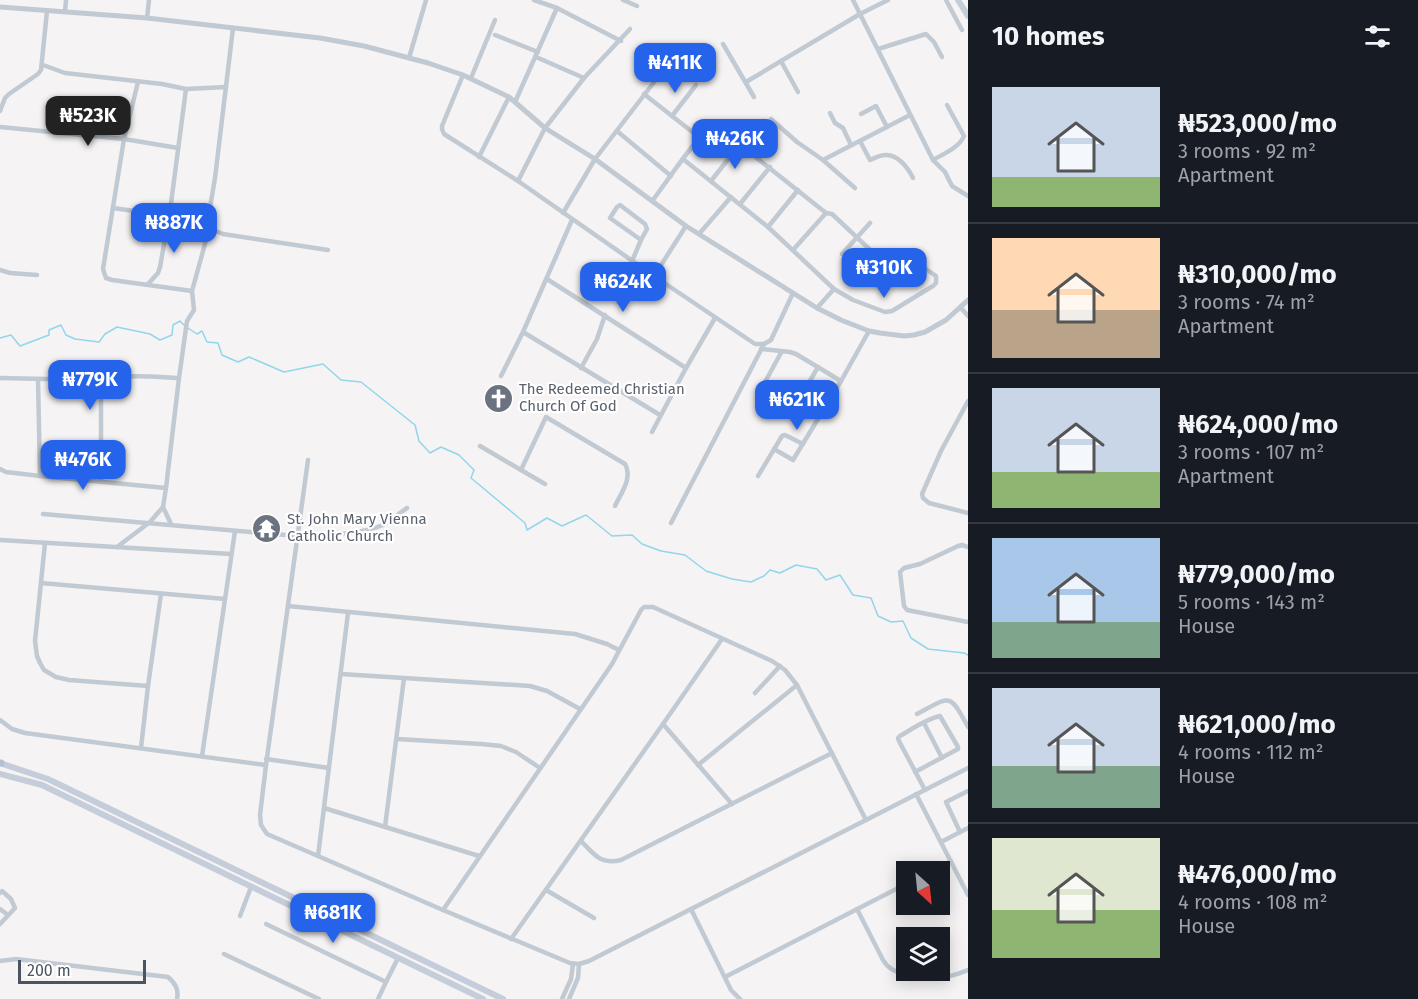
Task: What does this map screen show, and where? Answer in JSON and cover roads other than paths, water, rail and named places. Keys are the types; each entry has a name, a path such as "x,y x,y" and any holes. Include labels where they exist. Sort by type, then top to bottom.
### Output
{"main road":[{"path":"958,0 968,16"},
{"path":"0,763 48,779 503,999"},
{"path":"0,774 42,785 483,999"}],"street":[{"path":"2,0 1,7 147,18 320,38 364,46 464,75 509,97 545,128 595,159 686,226 817,308 841,320 868,331 892,335 914,335 946,320 968,300"},
{"path":"65,12 66,0"},
{"path":"147,18 149,0"},
{"path":"409,58 426,0"},
{"path":"534,0 557,8 621,41"},
{"path":"623,0 637,6"},
{"path":"853,0 933,160 945,172 952,186 968,196"},
{"path":"746,82 860,14 888,0"},
{"path":"945,0 962,30"},
{"path":"515,102 557,8"},
{"path":"0,111 9,94 40,72 43,65 47,11"},
{"path":"471,78 493,34 495,20"},
{"path":"117,547 150,522 163,507 179,378 188,321 194,310 192,291 208,228 233,28"},
{"path":"518,181 545,128 584,78 630,29"},
{"path":"493,34 584,78"},
{"path":"878,49 926,34 934,42 942,57"},
{"path":"723,44 754,97"},
{"path":"563,213 595,159 671,60"},
{"path":"781,61 798,92"},
{"path":"43,65 65,73 186,89 226,87"},
{"path":"464,75 442,126 444,134 518,181 755,344 796,354 841,381"},
{"path":"138,82 124,139 103,269 106,278 112,280 192,291"},
{"path":"672,116 696,85"},
{"path":"148,284 158,273 160,267 186,89"},
{"path":"644,94 700,138"},
{"path":"479,157 509,97"},
{"path":"933,160 958,145 964,136 947,105"},
{"path":"861,114 876,106 887,127"},
{"path":"830,113 835,123 843,128 852,145"},
{"path":"823,160 910,116"},
{"path":"771,119 855,188"},
{"path":"652,201 683,159 714,124 826,213 832,214 882,261 894,250 906,257"},
{"path":"0,127 124,139 178,148"},
{"path":"617,131 671,176"},
{"path":"860,141 870,160 885,154 892,156 905,166 913,178"},
{"path":"711,181 740,144"},
{"path":"683,159 768,226 834,289 853,300 885,312 892,311 936,283 936,276 926,268"},
{"path":"740,204 770,167"},
{"path":"768,226 798,190"},
{"path":"699,234 731,197"},
{"path":"632,261 647,229 645,224 620,206 617,207 610,218 641,240"},
{"path":"113,208 208,219"},
{"path":"793,250 826,213"},
{"path":"501,376 573,220"},
{"path":"842,254 870,223"},
{"path":"654,276 686,226"},
{"path":"208,228 223,234 328,250"},
{"path":"0,270 9,273 37,274"},
{"path":"547,279 686,368"},
{"path":"817,308 834,289"},
{"path":"671,523 762,347 771,340 793,293"},
{"path":"961,308 968,316"},
{"path":"581,368 597,339 605,315"},
{"path":"652,432 716,318"},
{"path":"774,449 793,460 868,331"},
{"path":"523,332 660,415"},
{"path":"782,351 765,382 795,399 800,398 818,367"},
{"path":"0,378 91,380 143,376 179,378"},
{"path":"38,379 40,476"},
{"path":"101,391 109,379"},
{"path":"91,380 101,391 100,481"},
{"path":"968,401 941,451 922,494 929,503 968,513"},
{"path":"521,470 546,417 625,464 629,470 627,482 615,506"},
{"path":"758,476 782,436 785,435 803,444"},
{"path":"480,446 545,484"},
{"path":"308,460 260,815 262,829 267,834 511,939 576,964 589,961 968,768"},
{"path":"0,470 166,488"},
{"path":"163,507 171,524"},
{"path":"44,513 297,536 334,534 372,528 383,524 406,508"},
{"path":"202,756 235,531"},
{"path":"0,540 231,554"},
{"path":"45,543 36,641 37,656 44,670 62,679 147,686"},
{"path":"968,547 958,546 929,560 904,568 900,572 904,606 907,610 968,622"},
{"path":"41,583 225,599"},
{"path":"141,748 147,686 161,594"},
{"path":"288,606 575,634 619,650"},
{"path":"443,910 601,680 641,610 649,606 780,666 789,674 866,820"},
{"path":"318,856 348,613"},
{"path":"511,939 722,639"},
{"path":"755,693 780,666"},
{"path":"341,674 530,686 547,691 580,709"},
{"path":"385,827 404,678"},
{"path":"698,765 797,686"},
{"path":"917,714 948,700 956,705 968,727"},
{"path":"915,772 957,750 958,747 940,716 898,738 915,772 925,790"},
{"path":"0,720 12,729 25,733 202,756 329,768"},
{"path":"924,723 942,758"},
{"path":"663,724 732,804"},
{"path":"397,739 501,746 516,752 540,768"},
{"path":"581,841 604,861 621,860 832,753"},
{"path":"960,832 946,801 968,791"},
{"path":"916,794 968,895"},
{"path":"324,808 479,856"},
{"path":"941,842 968,828"},
{"path":"240,916 251,887"},
{"path":"725,977 896,889"},
{"path":"0,924 15,908 11,899 1,890"},
{"path":"546,890 594,918"},
{"path":"0,909 8,915"},
{"path":"691,909 732,990 740,999"},
{"path":"857,909 886,966 891,969 932,979 956,975 968,970"},
{"path":"266,924 386,982"},
{"path":"224,954 319,999"},
{"path":"378,999 398,958"},
{"path":"0,961 16,959 168,977 174,983 178,993 177,999"},
{"path":"562,999 576,964"},
{"path":"569,999 578,978 576,964"}],"waterway":[{"path":"0,338 11,335 20,346 49,335 49,330 61,325 66,335 75,339 99,342 105,334 117,327 150,334 160,340 172,335 173,325 180,321 184,325"},
{"path":"188,328 197,334 202,331 207,342 218,343 222,355 238,362 249,357 284,372 323,364 341,380 361,382 415,425 419,441 430,453 441,447 459,455 474,470 471,478 525,523 527,530 547,518 562,526 586,515 612,536 632,535 642,544 661,551 685,555 706,571 732,579 751,582 764,576 770,570 780,573 796,565 817,569 826,580 840,575 853,595 871,598 878,616 891,622 903,621 911,638 928,649 968,655"}],"place":[{"name":"The Redeemed Christian Church Of God","path":"498,398"},
{"name":"St. John Mary Vienna Catholic Church","path":"266,528"}]}
